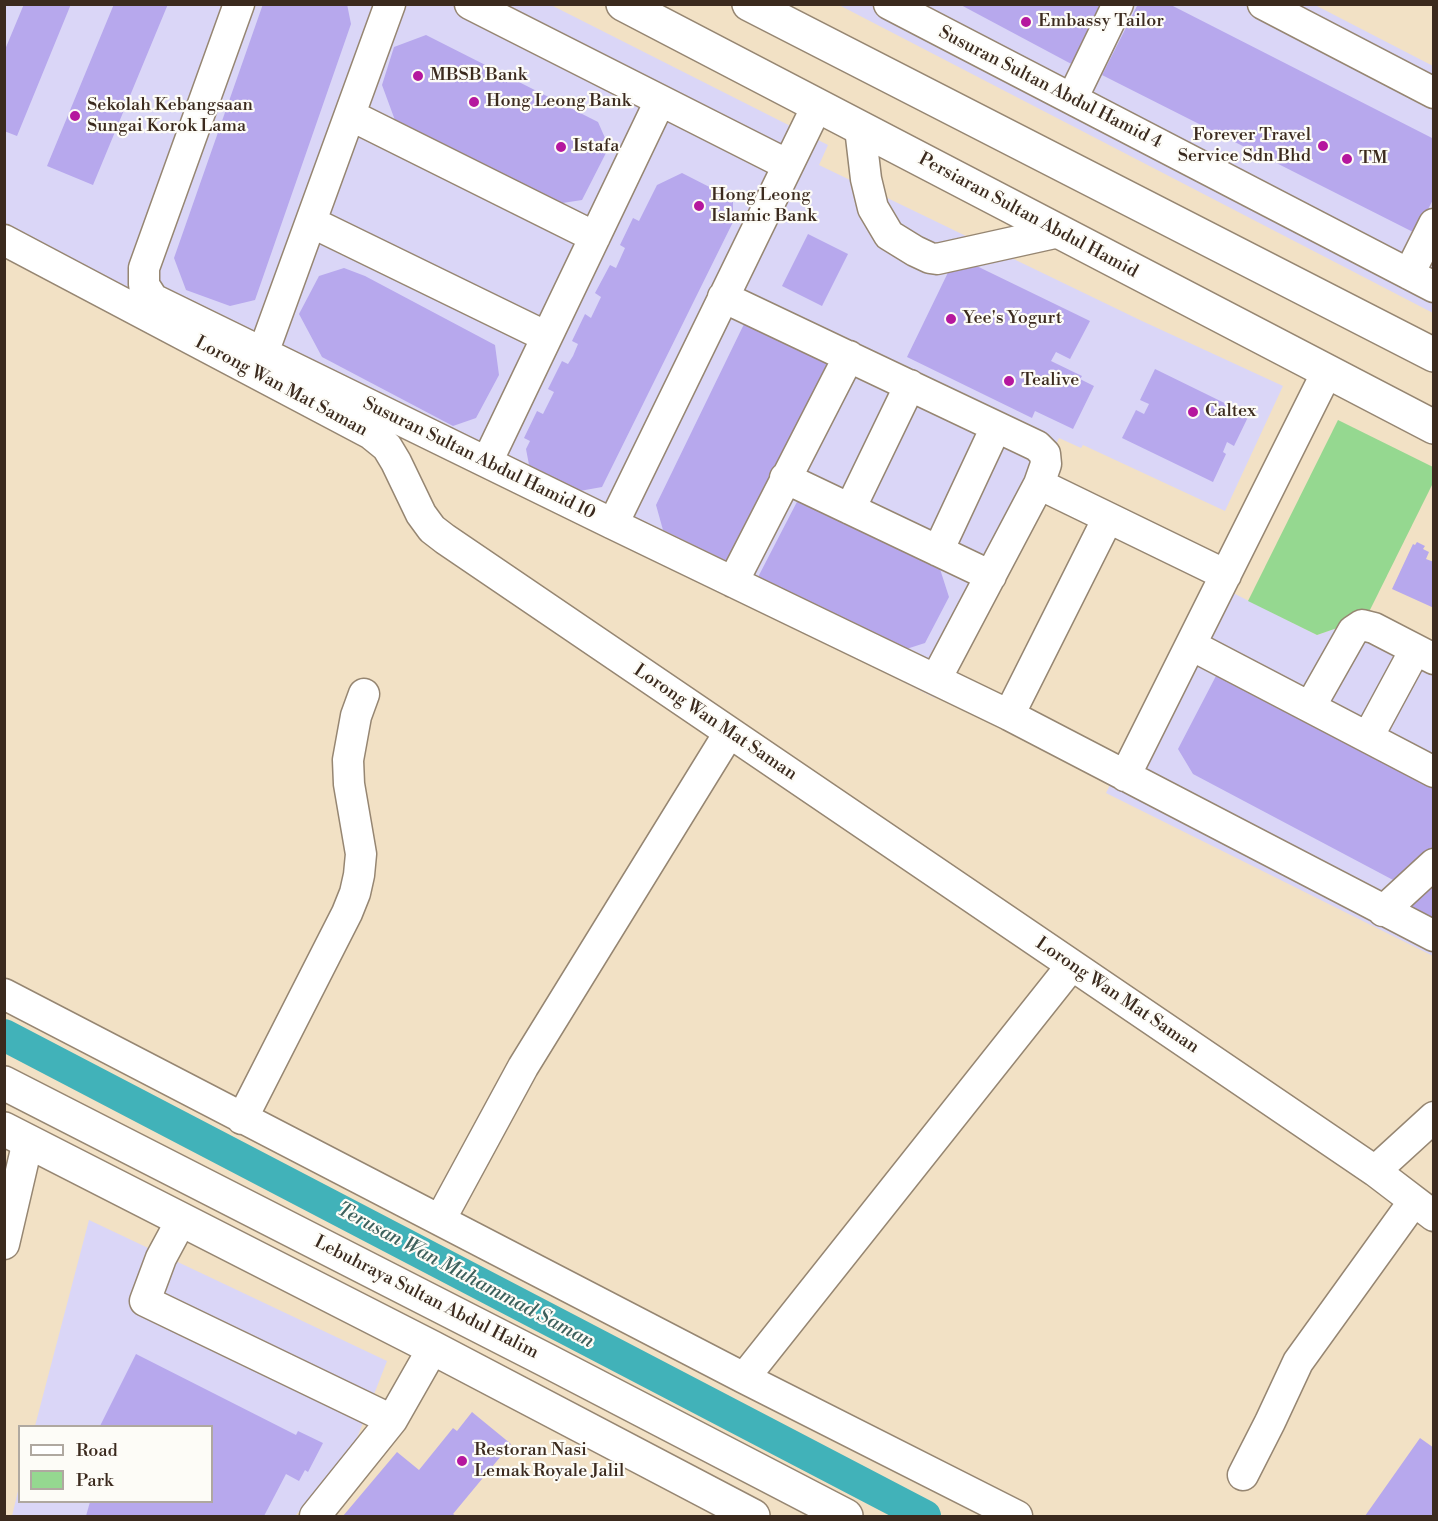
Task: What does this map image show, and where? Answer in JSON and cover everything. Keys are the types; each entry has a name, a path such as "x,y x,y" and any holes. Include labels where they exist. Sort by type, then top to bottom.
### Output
{"main road":[{"name":"Persiaran Sultan Abdul Hamid","path":"623,4 1434,428"},
{"path":"749,4 1434,356"},
{"name":"Lebuhraya Sultan Abdul Halim","path":"4,1083 535,1354 846,1516"},
{"path":"16,1135 433,1348 753,1516"}],"street":[{"name":"Susuran Sultan Abdul Hamid 10","path":"238,4 144,268 144,285 153,299 613,524 818,106"},
{"path":"263,353 390,4"},
{"path":"470,4 788,165"},
{"name":"Susuran Sultan Abdul Hamid 4","path":"889,4 1421,281"},
{"path":"1072,99 1118,4"},
{"path":"1263,4 1434,93"},
{"path":"487,462 660,101"},
{"path":"350,115 595,237"},
{"path":"860,128 866,178 873,208 889,235 915,251 930,258 937,258 1059,232"},
{"path":"311,222 547,337"},
{"path":"1421,281 1434,224"},
{"name":"Lorong Wan Mat Saman","path":"4,240 371,434 387,447 421,514 432,529 1375,1171 1424,1208"},
{"path":"723,297 1037,446 1045,454 1046,464 1039,484 936,680"},
{"path":"733,582 849,356"},
{"path":"1125,776 1327,372"},
{"path":"850,509 910,385"},
{"path":"938,551 996,427"},
{"path":"785,478 991,576"},
{"path":"1047,488 1226,575"},
{"path":"1009,715 1108,518"},
{"path":"613,524 1009,715 1434,936"},
{"path":"1310,707 1353,631 1362,625 1374,628 1424,655 1368,737"},
{"path":"1191,645 1434,772"},
{"path":"242,1119 355,893 361,854 349,784 348,760 356,716 364,694"},
{"path":"440,1220 523,1067 729,733"},
{"path":"1383,911 1434,864"},
{"path":"744,1378 1072,965"},
{"path":"4,994 744,1378 1017,1516"},
{"path":"1375,1171 1434,1117"},
{"path":"4,1244 16,1135"},
{"path":"1243,1475 1298,1362 1424,1208"},
{"path":"182,1219 161,1258 145,1301 392,1420"},
{"path":"315,1516 392,1420 433,1348"}],"shaded area":[{"path":"4,5 551,5 828,145 819,165 1142,321 1283,386 1225,511 1083,445 1081,448 1059,438 935,698 5,227"},
{"path":"839,5 1315,5 1433,66 1433,313"},
{"path":"1211,582 1317,635 1366,618 1433,651 1433,956 1106,793"},
{"path":"89,1220 387,1361 352,1451 295,1516 12,1516 18,1491 18,1503 213,1503 213,1425 35,1425"}],"green space":[{"path":"1338,420 1433,467 1433,483 1366,618 1317,635 1248,601"}],"building":[{"path":"24,4 71,4 17,136 4,131 4,52"},
{"path":"114,4 168,4 93,185 47,166"},
{"path":"263,4 347,4 351,24 255,300 230,306 186,290 174,258"},
{"path":"959,4 1110,4 1077,67"},
{"path":"1138,4 1169,4 1434,139 1434,198 1415,233 1102,75"},
{"path":"426,35 598,122 609,147 582,200 556,204 396,123 382,85 394,47"},
{"path":"682,173 733,199 733,222 602,487 574,492 530,470 526,449 530,441 524,438 537,411 543,414 554,392 548,389 562,361 568,364 573,356 578,344 572,341 585,314 591,318 601,297 595,293 610,265 616,268 625,248 620,245 633,218 639,221 657,185"},
{"path":"808,234 848,254 822,306 782,286"},
{"path":"956,256 1090,321 1070,359 1056,352 1051,361 1082,376 1080,379 1094,386 1073,429 1035,411 1032,418 907,357"},
{"path":"344,268 365,276 495,345 499,375 476,418 453,426 322,357 299,314 319,276"},
{"path":"745,322 832,364 734,565 663,530 656,505"},
{"path":"1155,369 1249,415 1234,446 1227,442 1223,452 1226,454 1213,482 1122,438 1136,410 1144,414 1149,404 1140,400"},
{"path":"800,496 940,569 949,597 925,643 897,652 757,579"},
{"path":"1417,542 1425,546 1423,549 1429,552 1426,559 1434,562 1434,608 1392,589 1413,544"},
{"path":"1217,674 1434,789 1434,848 1395,881 1193,774 1178,749"},
{"path":"1434,885 1434,919 1409,906"},
{"path":"136,1354 296,1435 298,1431 323,1443 308,1472 305,1470 299,1481 286,1474 264,1516 86,1516 90,1503 213,1503 213,1425 100,1425"},
{"name":"Restoran Nasi Lemak Royale Jalil","path":"472,1412 511,1444 453,1514 456,1516 343,1516 397,1452 419,1470 453,1428 457,1431"},
{"path":"1420,1438 1434,1448 1434,1516 1365,1516"}],"waterway":[{"name":"Terusan Wan Muhammad Saman","path":"4,1035 925,1516"}],"place":[{"name":"Embassy Tailor","path":"1026,22"},
{"name":"MBSB Bank","path":"418,76"},
{"name":"Hong Leong Bank","path":"474,102"},
{"name":"Sekolah Kebangsaan Sungai Korok Lama","path":"75,116"},
{"name":"Forever Travel Service Sdn Bhd","path":"1323,146"},
{"name":"Istafa","path":"561,147"},
{"name":"TM","path":"1347,159"},
{"name":"Hong Leong Islamic Bank","path":"699,206"},
{"name":"Yee's Yogurt","path":"951,319"},
{"name":"Tealive","path":"1009,381"},
{"name":"Caltex","path":"1193,412"},
{"name":"Restoran Nasi Lemak Royale Jalil","path":"462,1461"}]}
